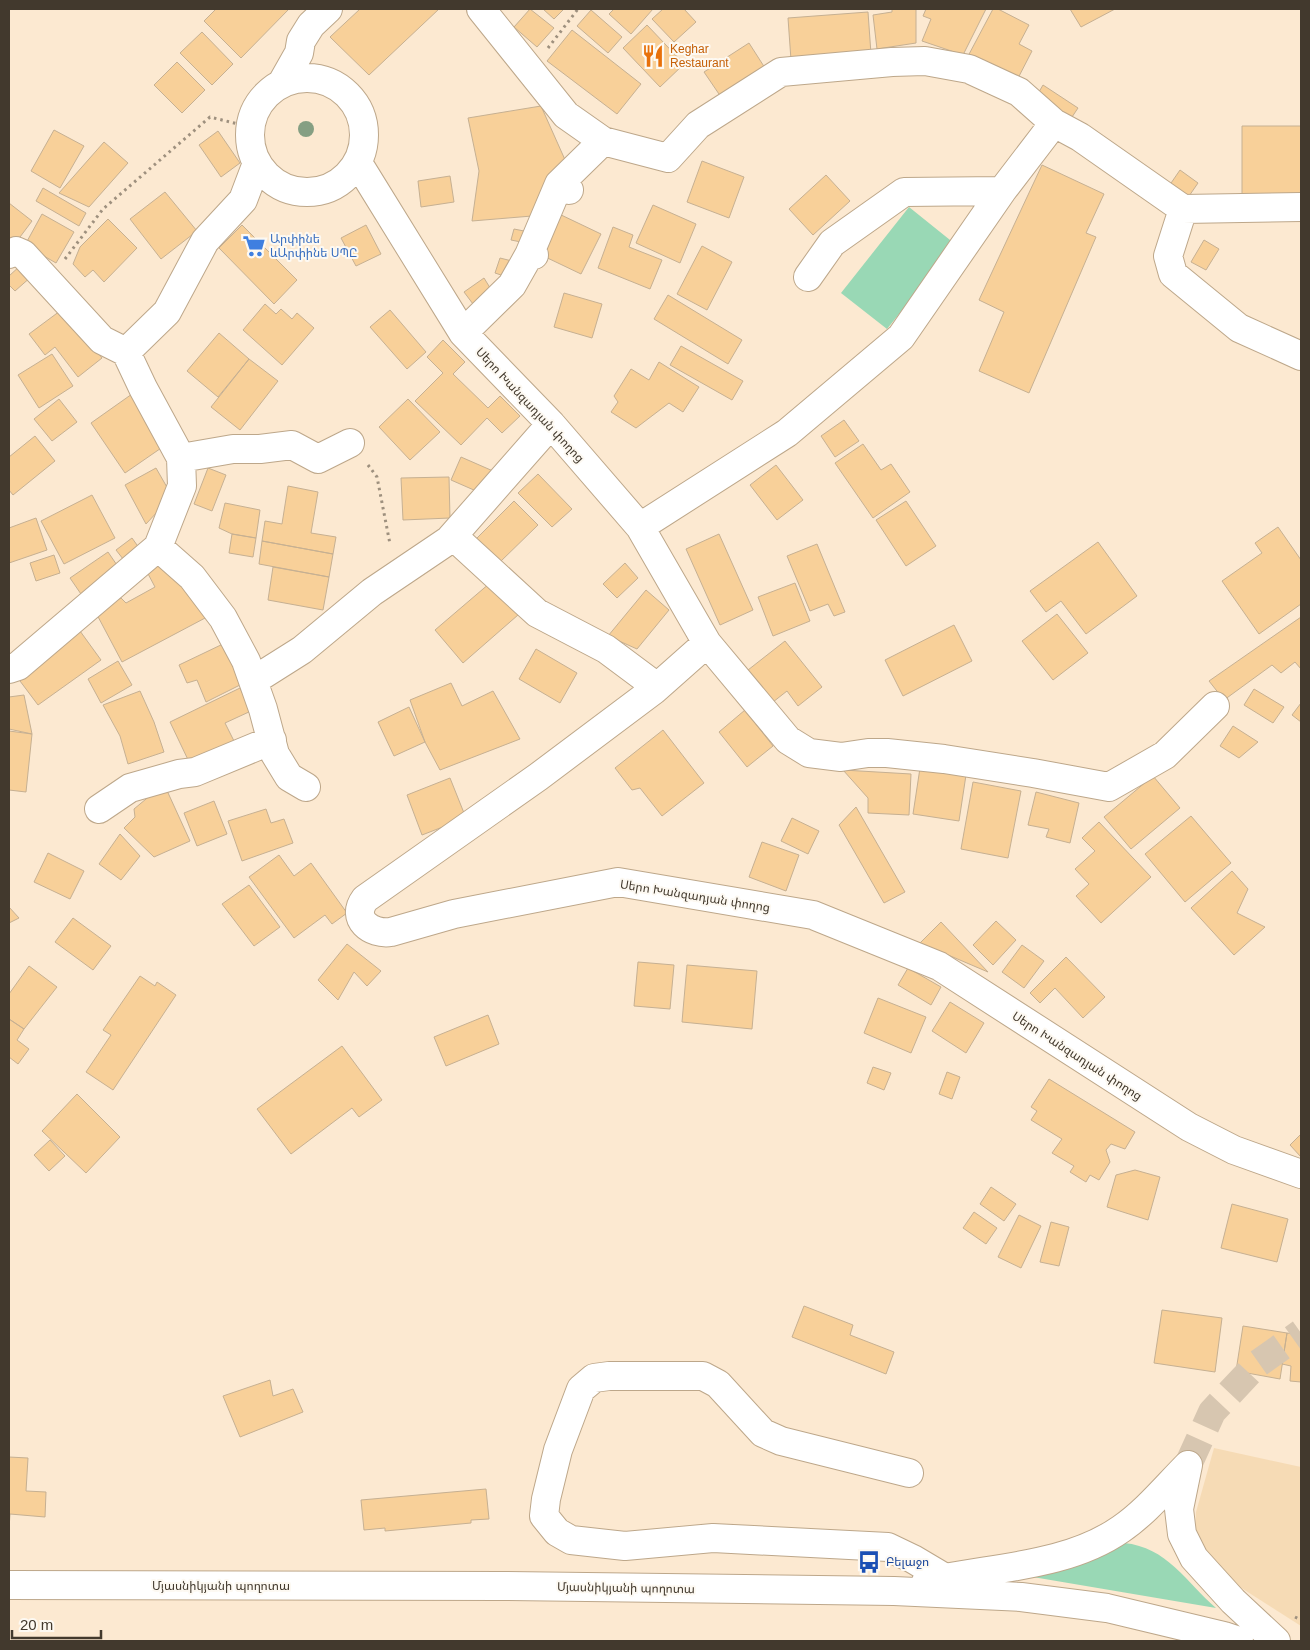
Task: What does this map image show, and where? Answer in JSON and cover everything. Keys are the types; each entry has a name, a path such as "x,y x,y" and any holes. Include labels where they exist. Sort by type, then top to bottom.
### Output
{"main road":[{"path":"282,82 300,78 319,78 337,85 352,98 361,114 365,134 358,163 343,180 328,188 312,192 295,191 279,185 257,163 250,146 250,126 256,108 267,93 282,82 299,53 301,42 311,25 328,9"},
{"path":"481,9 566,115 603,141 668,158 698,125 781,72 892,62 925,61 969,70 1019,92 1054,124 1080,137 1183,209 1301,207"},
{"path":"299,53 319,78"},
{"path":"640,527 787,433 901,337 1002,191 1054,124"},
{"path":"463,333 512,285 532,255 564,187 603,141"},
{"path":"126,352 167,312 205,241 242,200 257,163"},
{"name":"Սերո Խանզադյան փողոց","path":"358,163 463,333 551,424 640,527 706,643 788,740 809,753 841,757 868,753 887,753 944,759 1033,773 1109,788 1165,755 1215,706"},
{"path":"242,200 279,185"},
{"path":"808,277 832,243 904,192 1002,191"},
{"path":"1183,209 1168,256 1173,274 1239,328 1301,356"},
{"path":"9,254 16,251 23,254 102,340 126,352 143,388 182,458 182,486 158,547 18,666 9,669"},
{"path":"253,681 302,650 372,592 453,536 551,424"},
{"path":"182,458 233,449 260,449 292,445 318,459 350,443"},
{"path":"453,536 537,613 606,649 657,687"},
{"path":"158,547 192,577 223,618 246,661 263,709 275,754 289,777 306,787"},
{"name":"Սերո Խանզադյան փողոց","path":"706,643 657,687 538,777 365,899 360,913 364,924 375,932 391,932 454,914 618,882 813,915 939,966 1189,1128 1234,1150 1301,1174"},
{"path":"99,809 130,788 178,774 195,772 272,740"},
{"path":"909,1473 782,1441 763,1433 718,1384 703,1376 601,1377 594,1378 581,1389 558,1450 546,1499 544,1516 557,1532 571,1540 625,1546 713,1538 888,1547 913,1559 944,1578"},
{"path":"894,1591 944,1578 1061,1557 1088,1547 1121,1529 1188,1465 1179,1509 1182,1534 1194,1558 1233,1601 1276,1641"},
{"name":"Մյասնիկյանի պողոտա","path":"9,1585 502,1586 894,1591 1021,1597 1107,1608 1239,1641"}],"path":[{"path":"530,70 578,9"},
{"path":"48,281 103,209 210,117 250,126"},
{"path":"350,443 377,477 396,575"}],"shaded area":[{"path":"1214,1448 1301,1467 1301,1626 1232,1582 1212,1565 1195,1533 1196,1512"}],"green space":[{"path":"909,207 955,244 887,329 841,293"},
{"path":"1124,1543 1139,1546 1164,1558 1216,1608 1021,1575"}],"building":[{"path":"216,9 289,9 241,58 204,21"},
{"path":"360,9 439,9 369,75 330,37"},
{"path":"530,9 554,28 537,47 514,27"},
{"path":"543,9 564,9 554,19"},
{"path":"614,9 653,9 631,34 609,14"},
{"path":"663,9 684,9 696,22 674,42 652,19"},
{"path":"892,9 916,9 916,43 877,49 873,15 892,12"},
{"path":"926,9 986,9 963,55 922,41 931,19 923,16"},
{"path":"993,9 998,9 1029,25 1019,44 1032,51 1015,84 967,58"},
{"path":"1070,9 1115,9 1081,27"},
{"path":"591,10 622,37 608,53 577,26"},
{"path":"868,12 871,54 791,60 788,18"},
{"name":"Keghar Restaurant","path":"647,25 684,64 660,87 623,48"},
{"path":"572,30 641,84 617,114 547,61"},
{"path":"202,32 233,64 212,85 180,53"},
{"path":"749,43 765,68 721,97 704,72"},
{"path":"177,62 205,90 182,113 154,85"},
{"path":"1043,85 1078,108 1070,120 1036,97"},
{"path":"541,106 566,162 532,216 472,221 479,171 468,118"},
{"path":"1242,126 1301,126 1301,199 1242,198"},
{"path":"54,130 84,146 60,188 31,171"},
{"path":"218,131 240,163 221,177 199,145"},
{"path":"104,142 128,163 89,207 59,193"},
{"path":"702,161 744,177 729,218 687,202"},
{"path":"1042,165 1104,194 1086,233 1096,237 1029,393 979,371 1004,312 979,300"},
{"path":"1180,170 1198,183 1187,199 1169,186"},
{"path":"826,175 850,201 813,235 789,209"},
{"path":"450,176 454,202 421,207 418,181"},
{"path":"43,188 86,213 79,226 36,201"},
{"path":"165,192 197,231 161,259 130,219"},
{"path":"9,203 32,221 14,245 9,241"},
{"path":"653,205 696,224 680,263 636,243"},
{"path":"557,213 601,234 581,274 537,253"},
{"path":"42,214 74,232 56,263 25,245"},
{"path":"108,219 137,248 104,282 93,270 85,277 73,264 80,247"},
{"path":"242,225 297,280 274,304 219,248"},
{"path":"366,225 381,254 356,266 341,238"},
{"path":"613,227 633,235 629,247 662,260 650,289 598,268"},
{"path":"514,229 524,231 521,242 511,240"},
{"path":"1204,240 1219,249 1206,270 1191,262"},
{"path":"702,246 732,262 707,310 677,294"},
{"path":"500,258 512,261 507,277 495,273"},
{"path":"21,265 32,276 15,291 9,285 9,276"},
{"path":"484,278 492,291 473,304 464,292"},
{"path":"564,293 602,304 592,338 554,327"},
{"path":"668,295 742,340 728,364 654,319"},
{"path":"265,304 276,314 281,309 292,319 297,313 314,328 282,365 243,330"},
{"path":"64,308 102,358 78,377 55,347 45,355 29,334"},
{"path":"390,310 426,352 407,369 370,327"},
{"path":"219,333 249,359 218,397 187,371"},
{"path":"443,340 465,362 453,374 488,408 500,396 520,416 502,433 487,418 461,445 415,401 443,373 427,357"},
{"path":"681,346 743,381 732,400 670,365"},
{"path":"52,354 73,386 39,408 18,375"},
{"path":"249,359 278,381 240,430 211,407"},
{"path":"659,362 699,387 683,412 669,403 636,428 611,412 618,402 614,396 631,369 649,380"},
{"path":"132,394 167,444 125,473 91,423"},
{"path":"59,399 77,422 52,441 34,419"},
{"path":"408,399 440,432 410,460 379,427"},
{"path":"844,420 859,441 835,457 821,436"},
{"path":"35,436 55,461 13,495 9,490 9,457"},
{"path":"863,444 881,470 891,464 910,492 873,518 835,463"},
{"path":"461,457 493,471 483,494 451,480"},
{"path":"776,465 803,500 777,520 750,485"},
{"path":"156,468 172,496 146,524 125,485"},
{"path":"208,468 226,475 212,511 194,504"},
{"path":"538,474 572,509 552,527 518,493"},
{"path":"449,477 450,518 403,520 401,478"},
{"path":"288,486 318,492 311,533 336,537 333,554 262,541 265,521 282,524"},
{"path":"92,495 115,538 64,564 41,521"},
{"path":"514,501 538,525 499,563 476,539"},
{"path":"906,501 936,546 906,566 876,520"},
{"path":"225,503 260,510 256,538 232,534 219,528"},
{"path":"36,518 47,550 9,563 9,528"},
{"path":"1278,527 1301,560 1301,604 1259,634 1222,581 1262,553 1255,543"},
{"path":"232,534 256,538 253,557 229,553"},
{"path":"719,534 753,610 720,625 686,549"},
{"path":"132,538 142,552 127,564 116,550"},
{"path":"262,541 333,554 329,577 259,564"},
{"path":"1098,542 1137,596 1086,634 1061,601 1046,612 1030,591"},
{"path":"817,544 845,612 834,616 828,604 810,611 787,556"},
{"path":"108,552 121,571 83,597 70,578"},
{"path":"54,555 60,573 36,581 30,563"},
{"path":"159,563 190,586 207,617 122,662 95,611 121,598 126,603 155,587 146,570"},
{"path":"625,563 638,578 617,598 603,584"},
{"path":"273,567 329,577 323,610 268,600"},
{"path":"490,583 518,615 463,663 435,630"},
{"path":"795,583 810,621 773,636 758,597"},
{"path":"646,590 669,610 637,649 608,636"},
{"path":"1057,614 1088,653 1053,680 1022,641"},
{"path":"1301,617 1301,669 1295,662 1281,673 1272,665 1224,700 1209,681"},
{"path":"954,625 972,661 903,696 885,660"},
{"path":"80,631 101,660 38,705 17,677"},
{"path":"785,641 822,687 798,706 787,691 773,702 748,670"},
{"path":"225,643 244,683 206,702 197,680 187,683 179,665"},
{"path":"536,649 577,673 560,703 519,679"},
{"path":"118,661 132,685 101,703 88,679"},
{"path":"451,683 462,706 493,691 520,739 440,770 425,742 410,700"},
{"path":"240,688 251,711 225,723 236,745 191,766 170,722"},
{"path":"1254,689 1284,707 1273,723 1244,705"},
{"path":"140,691 154,722 164,752 128,764 120,736 103,705"},
{"path":"24,695 32,734 9,729 9,697"},
{"path":"1301,703 1301,722 1292,715"},
{"path":"409,707 425,742 394,756 378,722"},
{"path":"745,710 773,746 747,767 719,732"},
{"path":"1233,726 1258,742 1239,758 1220,746"},
{"path":"663,730 704,783 662,816 640,788 632,790 615,768"},
{"path":"9,731 32,734 26,792 9,790"},
{"path":"920,768 966,775 959,821 913,814"},
{"path":"843,770 911,774 909,815 868,813 868,798"},
{"path":"1153,776 1180,808 1131,849 1104,817"},
{"path":"450,778 466,818 422,835 407,795"},
{"path":"973,782 1021,791 1008,858 961,849"},
{"path":"164,784 190,841 154,857 124,828 135,817 134,809"},
{"path":"1036,792 1079,803 1070,843 1046,837 1049,829 1028,825"},
{"path":"214,801 227,834 197,846 184,813"},
{"path":"856,807 905,892 884,903 839,825"},
{"path":"266,809 271,823 284,819 293,843 242,861 228,821"},
{"path":"1191,816 1231,863 1185,902 1145,854"},
{"path":"792,818 819,831 808,854 781,841"},
{"path":"1099,822 1151,877 1101,923 1076,896 1089,884 1075,869 1095,851 1082,838"},
{"path":"120,834 140,856 121,880 99,864"},
{"path":"762,842 799,855 786,891 749,877"},
{"path":"48,853 84,871 70,899 34,882"},
{"path":"279,855 294,876 311,863 347,913 332,924 325,915 294,938 249,877"},
{"path":"1232,871 1248,889 1237,913 1265,927 1234,955 1191,908"},
{"path":"249,885 280,927 254,946 222,904"},
{"path":"9,907 19,918 9,923"},
{"path":"73,918 111,946 93,970 55,942"},
{"path":"996,921 1016,940 993,965 973,945"},
{"path":"941,922 988,972 920,943"},
{"path":"347,944 381,971 367,986 354,972 338,1000 318,980"},
{"path":"1022,945 1044,961 1024,988 1002,972"},
{"path":"1066,957 1105,997 1083,1018 1055,988 1040,1003 1030,993"},
{"path":"638,962 674,965 670,1009 634,1006"},
{"path":"687,965 757,971 752,1029 682,1022"},
{"path":"29,966 57,987 24,1029 9,1019 9,994"},
{"path":"908,968 941,987 931,1005 898,985"},
{"path":"140,976 155,986 157,982 176,995 113,1090 86,1072 111,1035 103,1030"},
{"path":"878,998 926,1017 911,1053 864,1033"},
{"path":"950,1002 984,1023 966,1053 932,1031"},
{"path":"488,1015 499,1044 446,1066 434,1037"},
{"path":"9,1019 24,1029 17,1040 29,1049 18,1064 9,1057"},
{"path":"342,1046 382,1100 359,1117 352,1108 291,1154 257,1109"},
{"path":"873,1067 891,1073 884,1090 867,1083"},
{"path":"947,1072 960,1077 952,1099 939,1094"},
{"path":"1049,1079 1135,1132 1125,1149 1111,1144 1106,1150 1110,1162 1099,1180 1090,1175 1086,1182 1070,1172 1074,1166 1052,1153 1062,1139 1031,1120 1037,1111 1031,1107"},
{"path":"77,1094 120,1137 86,1173 42,1131"},
{"path":"1301,1134 1301,1157 1290,1145"},
{"path":"50,1140 65,1156 49,1171 34,1155"},
{"path":"1135,1170 1160,1177 1148,1220 1107,1207 1116,1175"},
{"path":"991,1187 1016,1204 1004,1221 980,1204"},
{"path":"1232,1204 1288,1219 1277,1262 1221,1248"},
{"path":"974,1212 997,1228 986,1244 963,1228"},
{"path":"1019,1215 1041,1226 1021,1268 998,1257"},
{"path":"1051,1222 1069,1227 1059,1266 1040,1262"},
{"path":"804,1306 853,1325 850,1335 894,1352 886,1374 792,1337"},
{"path":"1162,1310 1222,1318 1215,1372 1154,1363"},
{"path":"1243,1326 1287,1333 1280,1379 1236,1371"},
{"path":"1287,1333 1301,1335 1301,1382 1290,1381 1291,1366 1282,1364"},
{"path":"270,1380 273,1396 293,1389 303,1412 240,1437 223,1396"},
{"path":"9,1457 28,1458 26,1491 46,1492 45,1517 10,1514 9,1529"},
{"path":"486,1489 489,1519 471,1520 471,1523 385,1531 385,1528 364,1530 361,1500"}],"tunnel":[{"path":"1188,1465 1212,1412 1256,1365 1301,1333"}],"place":[{"name":"Keghar Restaurant","path":"653,56"},
{"name":"Արփինե ևԱրփինե ՍՊԸ","path":"254,246"},
{"name":"Բելաջո","path":"869,1562"}]}
